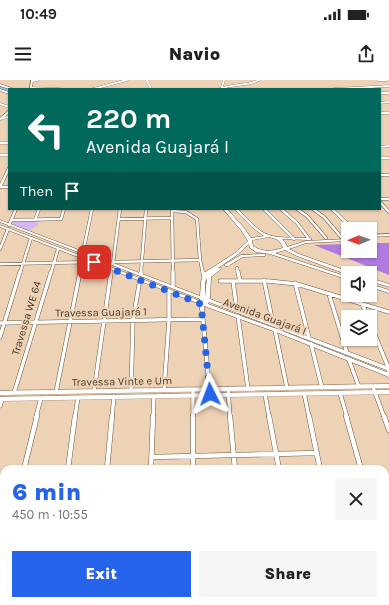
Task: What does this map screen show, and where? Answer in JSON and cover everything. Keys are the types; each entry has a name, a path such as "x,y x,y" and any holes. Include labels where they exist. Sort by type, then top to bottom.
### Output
{"main road":[{"path":"31,88 32,81"},
{"path":"226,210 251,240 250,245 254,249 272,253 341,276"},
{"path":"237,210 254,227 269,236"},
{"name":"Avenida Guajará I","path":"0,221 141,277 169,291 275,330 389,375"},
{"name":"Avenida Guajará I","path":"0,226 9,225 31,238 58,249 83,255 94,262 112,265"},
{"path":"204,303 204,277 210,270 236,254 251,240 263,236 294,239 341,238"},
{"path":"377,238 389,237"},
{"path":"277,238 283,242 284,248"},
{"path":"204,303 209,276 242,256 272,253 301,243 341,240"},
{"path":"298,255 297,249 301,243"},
{"path":"284,248 298,255 341,270"},
{"name":"Avenida Guajará I","path":"141,277 173,286 204,303 237,310 389,369"},
{"path":"377,282 389,286"},
{"path":"377,288 389,292"},
{"name":"Travessa Vinte e Um","path":"1,397 41,398 154,396 210,392 265,394 340,393 389,386"},
{"name":"Travessa Vinte e Um","path":"228,392 248,389 359,387 389,392"},
{"name":"Travessa Vinte e Um","path":"1,397 14,393 94,391 164,390 192,393"}],"street":[{"path":"32,81 38,80"},
{"path":"104,88 128,80"},
{"path":"224,80 222,87 255,83 259,80"},
{"path":"378,80 387,80"},
{"path":"358,88 389,86"},
{"path":"0,187 8,170"},
{"path":"381,202 388,211"},
{"path":"0,249 16,210"},
{"path":"35,220 39,210"},
{"path":"9,225 35,220 61,220 64,210"},
{"path":"83,255 92,210"},
{"path":"94,391 120,210"},
{"path":"131,391 133,320 144,261 146,210"},
{"path":"173,286 172,210 186,212 197,219 200,260 204,277"},
{"path":"265,210 294,239"},
{"path":"282,210 297,223 309,239"},
{"path":"298,210 307,216 326,238"},
{"path":"314,210 324,217 341,237"},
{"path":"333,210 346,222"},
{"path":"119,219 171,218"},
{"path":"0,337 31,238"},
{"name":"Travessa WE 64","path":"14,393 58,249"},
{"path":"112,265 144,261 200,260"},
{"path":"0,264 94,262"},
{"path":"56,392 82,263"},
{"path":"237,268 240,281"},
{"path":"264,280 273,324"},
{"path":"220,282 264,280 295,283 363,306 389,312"},
{"path":"233,281 237,310"},
{"path":"295,283 309,338"},
{"path":"164,390 169,320 169,291"},
{"path":"329,294 347,353"},
{"path":"204,303 203,319 210,392"},
{"path":"363,306 365,310"},
{"path":"238,316 248,389"},
{"name":"Travessa Guajará 1","path":"0,322 203,319"},
{"path":"275,330 287,388"},
{"path":"377,340 389,369 389,375"},
{"path":"311,344 322,388"},
{"path":"349,360 359,387"},
{"path":"374,389 389,430"},
{"path":"228,392 235,465"},
{"path":"192,393 193,465"},
{"path":"304,393 319,465"},
{"path":"340,393 360,465"},
{"path":"265,394 278,465"},
{"path":"107,465 114,396"},
{"path":"151,465 154,396"},
{"path":"0,406 1,397"},
{"path":"69,465 78,397"},
{"path":"25,465 41,398"},
{"path":"152,457 317,453"}],"shaded area":[{"path":"39,221 38,225 28,231 11,225 13,222"},
{"path":"377,243 389,243 389,275 377,270 377,266 366,266 346,258 377,258"},
{"path":"341,244 341,256 314,245"}],"waterway":[{"path":"0,87 8,91"}],"route":[{"path":"94,262 201,304 210,394"}]}
